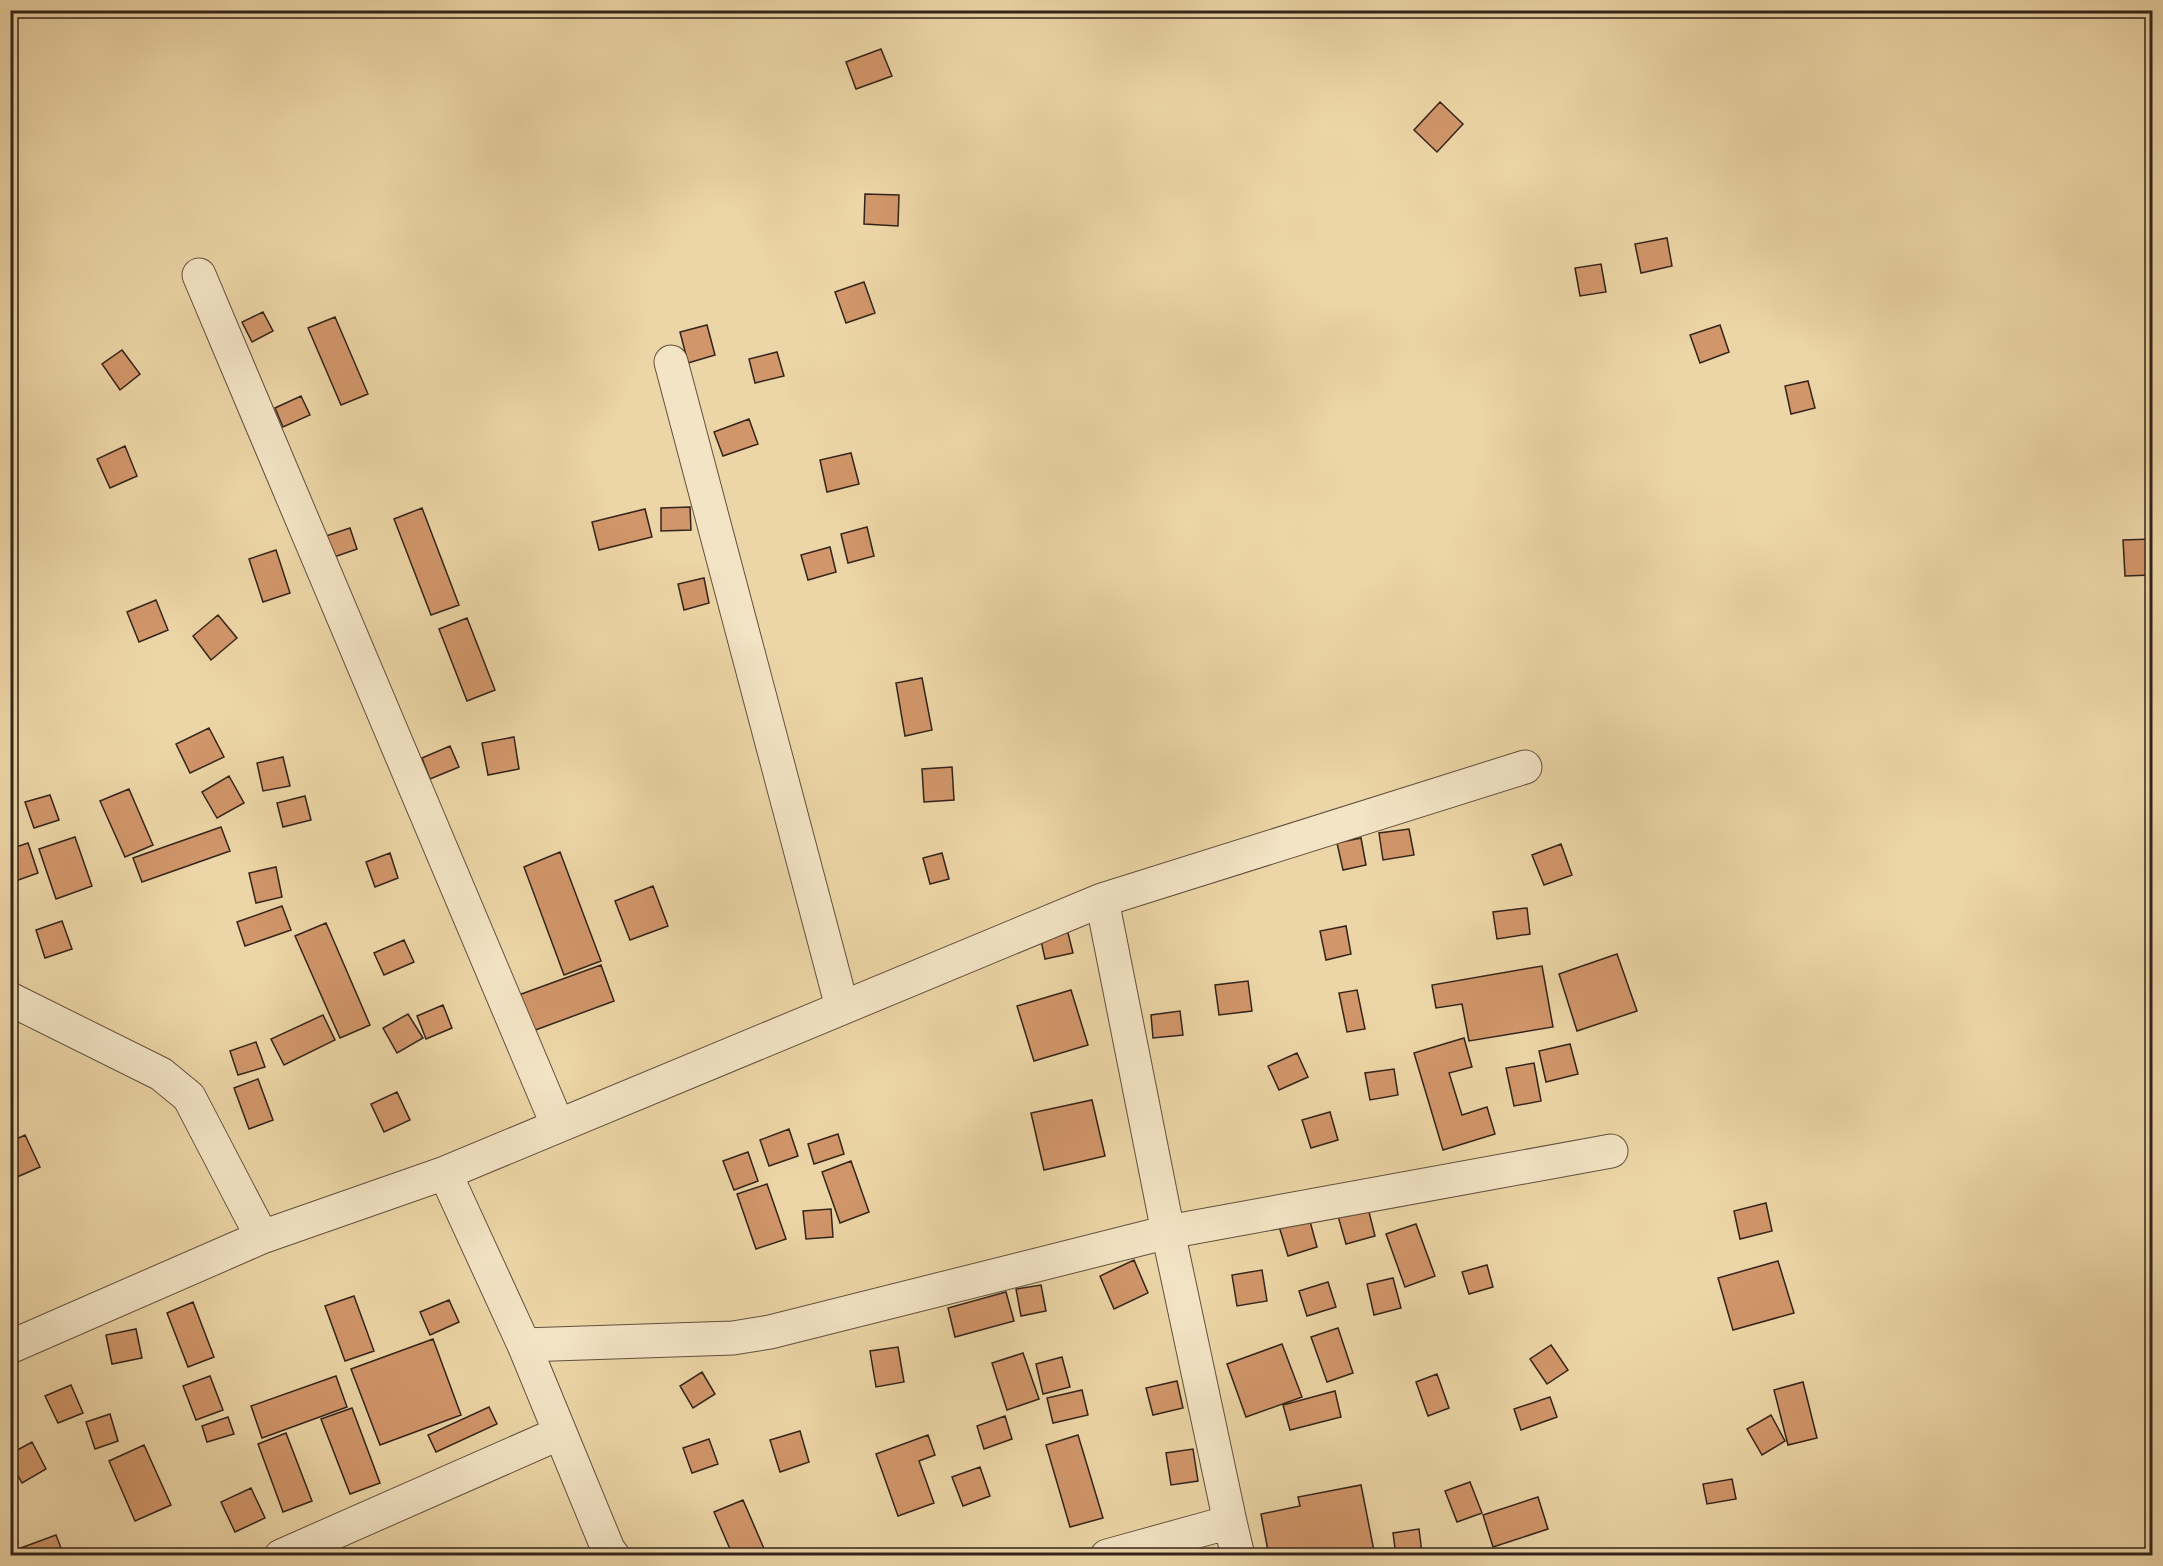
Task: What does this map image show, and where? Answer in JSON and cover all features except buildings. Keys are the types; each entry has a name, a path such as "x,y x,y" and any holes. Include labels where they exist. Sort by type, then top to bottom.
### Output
{"street":[{"path":"199,275 558,1126"},
{"path":"671,362 842,1007"},
{"path":"10,1347 262,1237 445,1173 1102,900 1526,767"},
{"path":"1102,900 1168,1232 1238,1556"},
{"path":"10,999 161,1074 182,1090 189,1097 262,1237"},
{"path":"524,1345 733,1338 770,1332 1168,1232 1611,1151"},
{"path":"445,1173 524,1345 608,1549 613,1556"},
{"path":"281,1556 560,1433"},
{"path":"1107,1556 1230,1522"}]}
